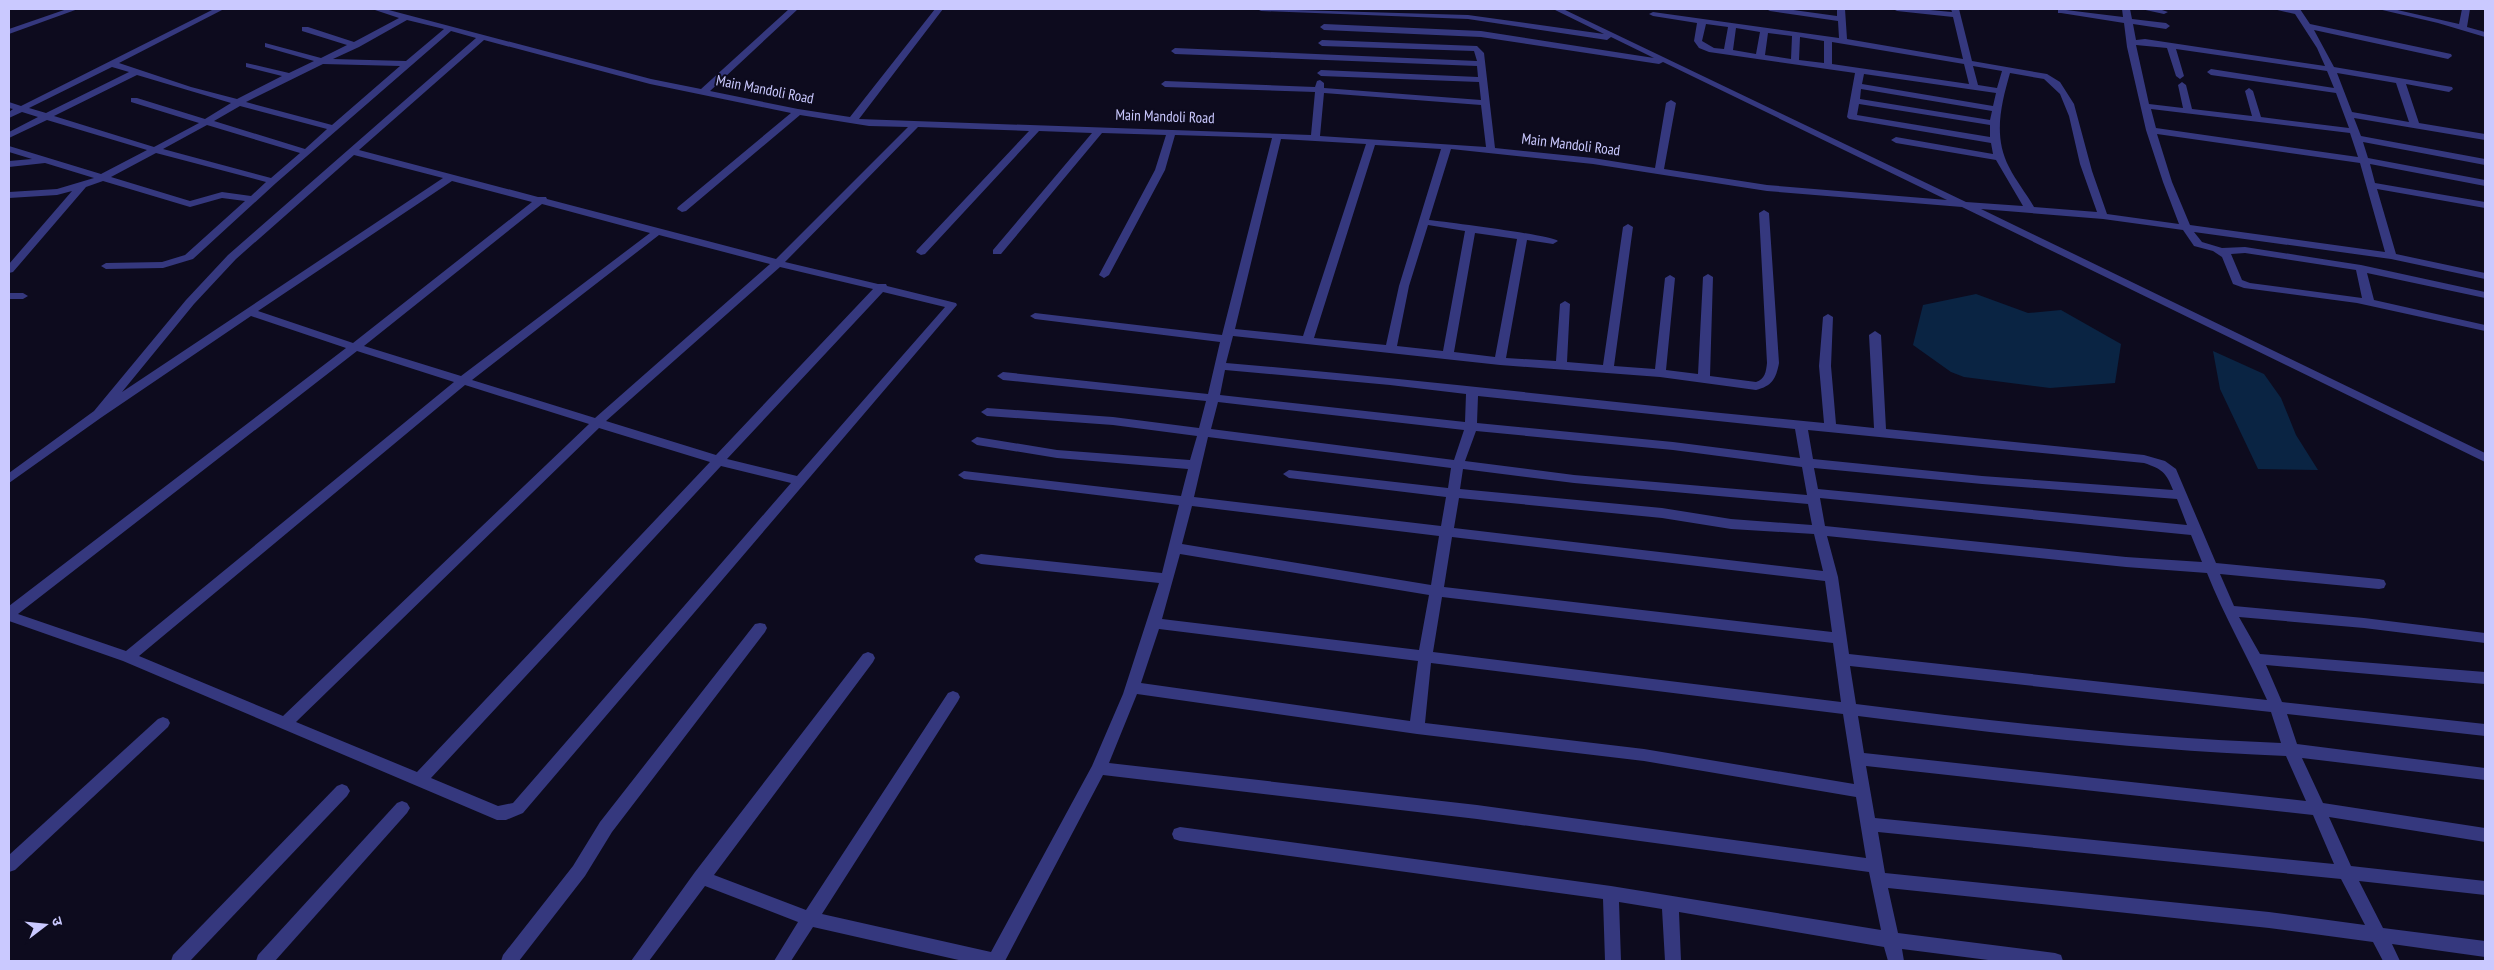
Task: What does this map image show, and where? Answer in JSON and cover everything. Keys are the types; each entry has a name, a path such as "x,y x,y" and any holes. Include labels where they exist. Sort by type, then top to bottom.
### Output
{"street":[{"path":"9,32 74,9"},
{"path":"9,115 220,9"},
{"name":"Main Mandoli Road","path":"376,9 650,81 798,112 853,120 888,124 1038,127 1277,136 1491,150 1593,161 1767,188 2103,216 2391,256 2485,276"},
{"path":"703,92 794,9"},
{"path":"853,120 939,9"},
{"path":"1261,9 1468,17 1622,40"},
{"path":"1451,9 1468,17"},
{"path":"1557,9 1963,203 2485,458"},
{"path":"1770,9 1841,19"},
{"path":"1841,9 1844,41"},
{"path":"1897,9 1956,12 1974,87"},
{"path":"2126,9 2151,130 2186,227 2198,244 2222,252 2227,256 2234,279 2242,284 2369,303 2485,328"},
{"path":"2145,9 2164,12"},
{"path":"2277,9 2297,10 2330,69 2355,134 2391,256"},
{"path":"2383,9 2485,35"},
{"path":"2463,28 2466,9"},
{"path":"1315,139 1326,11"},
{"path":"2061,11 2166,26"},
{"path":"1653,14 1904,50 1969,64 2047,77 2062,90 2070,106 2085,165 2103,216"},
{"path":"9,196 57,192 81,186 100,178 206,123 238,103 356,45 406,17"},
{"path":"1702,21 1699,43 1706,48 2001,91"},
{"path":"1728,52 1732,26"},
{"path":"2306,26 2448,56"},
{"path":"1324,28 1481,34 1674,64"},
{"path":"305,29 356,45"},
{"path":"106,266 163,265 184,260 273,180 449,29"},
{"path":"1760,57 1764,30"},
{"path":"1795,62 1796,35"},
{"path":"98,414 190,302 232,257 481,38"},
{"path":"1828,39 1828,67"},
{"path":"2132,43 2145,42 2330,69 2449,89"},
{"path":"1322,43 1474,48 1480,52 1491,150"},
{"path":"268,45 323,61 407,64"},
{"path":"2171,46 2188,111"},
{"path":"1175,51 1481,64"},
{"path":"113,64 238,103 333,128"},
{"path":"249,65 290,76"},
{"path":"2007,69 1996,109 1994,123 1995,141 2000,158 2030,210"},
{"path":"1860,71 1852,117 1995,141"},
{"path":"9,135 136,72"},
{"path":"2211,72 2339,91"},
{"path":"1321,73 1483,80"},
{"path":"2400,81 2415,125"},
{"path":"1165,84 1320,90 1486,103"},
{"path":"1857,86 1996,109"},
{"path":"2249,91 2257,119"},
{"path":"134,100 306,152"},
{"path":"1855,100 1994,123"},
{"path":"1658,171 1670,103"},
{"path":"9,105 156,150 273,180"},
{"path":"2145,106 2257,119 2355,134 2485,162"},
{"path":"682,209 798,112"},
{"path":"2347,114 2485,137"},
{"path":"285,723 599,421 778,263 916,124"},
{"path":"921,252 1038,127"},
{"path":"997,252 1100,129"},
{"path":"2151,130 2362,160 2485,183"},
{"path":"1104,275 1160,170 1171,132"},
{"path":"702,877 810,919 996,961 1099,768 1133,688 1167,579 1203,433 1214,400 1220,366 1277,136"},
{"path":"1896,140 2000,158"},
{"path":"1307,340 1371,142"},
{"path":"1391,349 1404,286 1447,146"},
{"path":"9,149 190,204 222,195 253,199"},
{"path":"9,614 128,657 497,813 506,813 518,808 952,305 882,286 778,263 657,232 542,199 351,151"},
{"path":"9,164 46,161"},
{"path":"9,479 98,414 252,313 451,176"},
{"path":"2371,185 2485,205"},
{"path":"9,270 81,186"},
{"path":"9,614 355,347 542,199"},
{"path":"1035,316 1228,335 1307,340 1500,361 1660,373 1756,386 1764,385 1771,376 1770,297 1764,213"},
{"path":"1425,222 1552,241"},
{"path":"1608,370 1628,227"},
{"path":"1448,355 1471,228"},
{"path":"128,657 464,380 657,232"},
{"path":"1500,361 1523,236"},
{"path":"2222,252 2245,250 2361,268 2485,295"},
{"path":"2361,268 2369,303"},
{"path":"1704,379 1708,277"},
{"path":"1660,373 1670,278"},
{"path":"420,779 882,286"},
{"path":"9,296 23,296"},
{"path":"1561,366 1564,304"},
{"path":"252,313 355,347 599,421 720,461 799,481"},
{"path":"1828,318 1825,350 1830,429"},
{"path":"1875,335 1880,434"},
{"path":"1220,366 2151,460 2168,467 2172,472 2213,568 2229,611 2256,659 2277,707 2291,750 2346,872 2392,961"},
{"path":"1002,376 1471,427 1673,446 1807,463 1982,480 2182,495"},
{"path":"1417,728 1425,658 1446,532 1455,493 1458,465 1471,427 1472,391"},
{"path":"987,412 1113,421 1574,479 1813,497 2196,531"},
{"path":"1801,426 1819,530 1831,576 1857,759 1876,873 1896,961"},
{"path":"977,441 1057,454 1195,465"},
{"path":"1289,474 1455,493 1669,514 1731,524 1819,530 2126,562 2213,568 2379,584"},
{"path":"964,475 1831,576"},
{"path":"1175,548 1354,580 1839,638"},
{"path":"981,559 1167,579"},
{"path":"2229,611 2364,623 2485,638"},
{"path":"1154,623 1943,721 2197,746 2291,750 2485,774"},
{"path":"509,961 579,871 606,827 760,628"},
{"path":"639,961 868,658"},
{"path":"1842,659 2485,730"},
{"path":"2256,659 2485,678"},
{"path":"1133,688 1417,728 1644,755 1863,792"},
{"path":"782,961 953,697"},
{"path":"9,865 163,723"},
{"path":"1857,759 2318,810 2485,835"},
{"path":"1099,768 1477,812 1876,873 2269,920 2485,949"},
{"path":"179,961 342,791"},
{"path":"264,961 402,808"},
{"path":"1868,824 2346,872 2485,888"},
{"path":"1180,834 1612,893 1892,940 2055,961"},
{"path":"1612,893 1613,961"},
{"path":"1670,903 1673,961"}],"water":[{"path":"1976,294 2028,313 2061,310 2121,344 2115,383 2050,388 1964,377 1951,372 1913,345 1923,305"},
{"path":"2213,351 2264,374 2281,398 2296,435 2318,470 2258,469 2220,389"}]}
